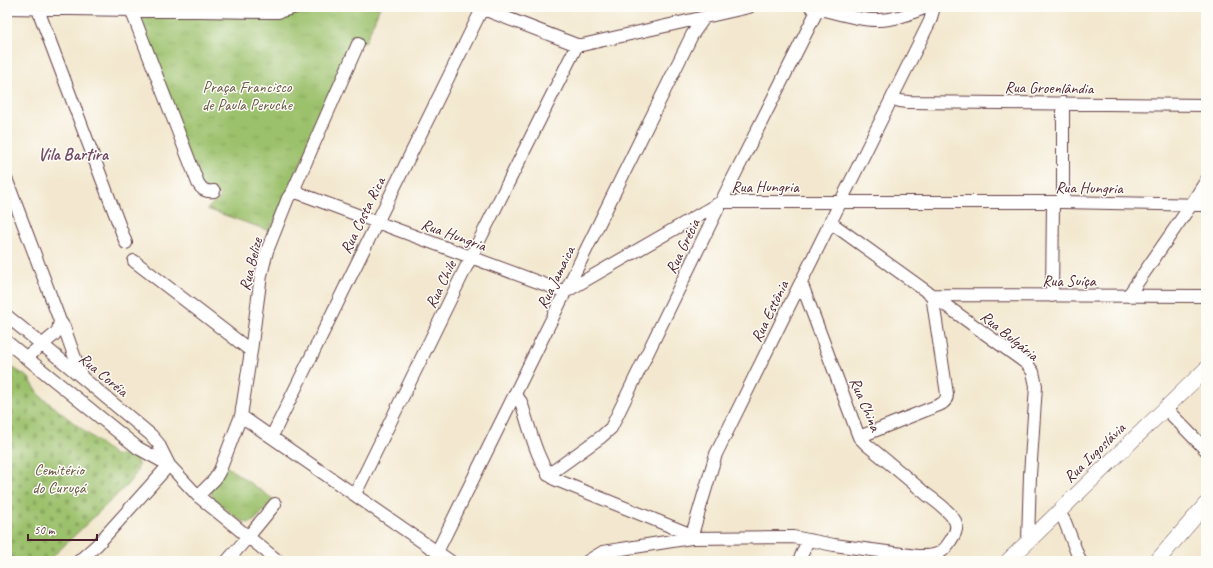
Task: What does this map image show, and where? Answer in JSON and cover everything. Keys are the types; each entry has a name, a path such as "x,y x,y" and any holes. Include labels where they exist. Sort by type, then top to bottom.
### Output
{"main road":[{"name":"Rua Iugoslávia","path":"1008,561 1206,369"},
{"path":"1157,561 1206,504"}],"street":[{"path":"7,8 278,9 296,7"},
{"path":"481,8 576,45 589,44 749,7"},
{"path":"814,8 878,21 907,15 927,7"},
{"name":"Rua Estônia","path":"691,536 716,454 892,99 930,21 934,7"},
{"path":"40,8 126,243"},
{"path":"131,8 198,183 205,191 214,191"},
{"name":"Rua Costa Rica","path":"272,436 481,8"},
{"name":"Rua Grécia","path":"548,475 602,438 611,428 814,8"},
{"name":"Rua Jamaica","path":"437,552 692,35 704,18"},
{"name":"Rua Belize","path":"198,496 215,479 220,470 241,416 261,275 267,251 288,198 293,192 358,44"},
{"name":"Rua Chile","path":"355,494 576,45"},
{"name":"Rua Groenlândia","path":"892,99 900,102 1206,105"},
{"path":"1052,296 1063,104"},
{"path":"7,181 82,377"},
{"path":"1128,296 1206,181"},
{"name":"Rua Hungria","path":"293,192 566,292 721,202 1058,202 1206,205"},
{"name":"Rua Bulgária","path":"830,222 1027,364 1032,372 1035,378 1036,386 1030,475 1028,541"},
{"path":"134,261 251,351"},
{"name":"Rua China","path":"801,282 859,437 942,507 955,522 956,528 945,550 939,554 930,556 917,556 808,540"},
{"path":"859,437 943,404 946,399 947,394 932,295"},
{"name":"Rua Suíça","path":"932,295 1206,296"},
{"name":"Rua Coréia","path":"7,316 151,435 158,443 169,466"},
{"path":"26,358 54,336 58,330 60,321"},
{"name":"Rua Coréia","path":"7,342 138,448 169,466 198,496 278,561"},
{"path":"515,394 521,402 541,462 548,475 554,479 691,536"},
{"path":"1166,408 1206,450"},
{"path":"241,416 272,436 450,561"},
{"path":"79,561 97,545 169,466"},
{"path":"226,561 275,504"},
{"path":"1059,512 1065,522 1080,561"},
{"path":"588,561 603,552 691,536 793,537 808,540 799,561"}],"green space":[{"name":"Praça Francisco de Paula Peruche","path":"313,7 380,7 365,43 356,41 270,231 207,209 220,197 218,193 200,187 131,9 281,20 284,17"},
{"name":"Cemitério do Curuçá","path":"7,364 29,378 40,396 116,456 132,456 137,462 138,466 134,477 127,485 48,561 7,561"},
{"path":"226,466 273,499 252,522 247,523 237,518 212,496 211,490"}],"district":[{"name":"Vila Bartira","path":"73,154"}]}
